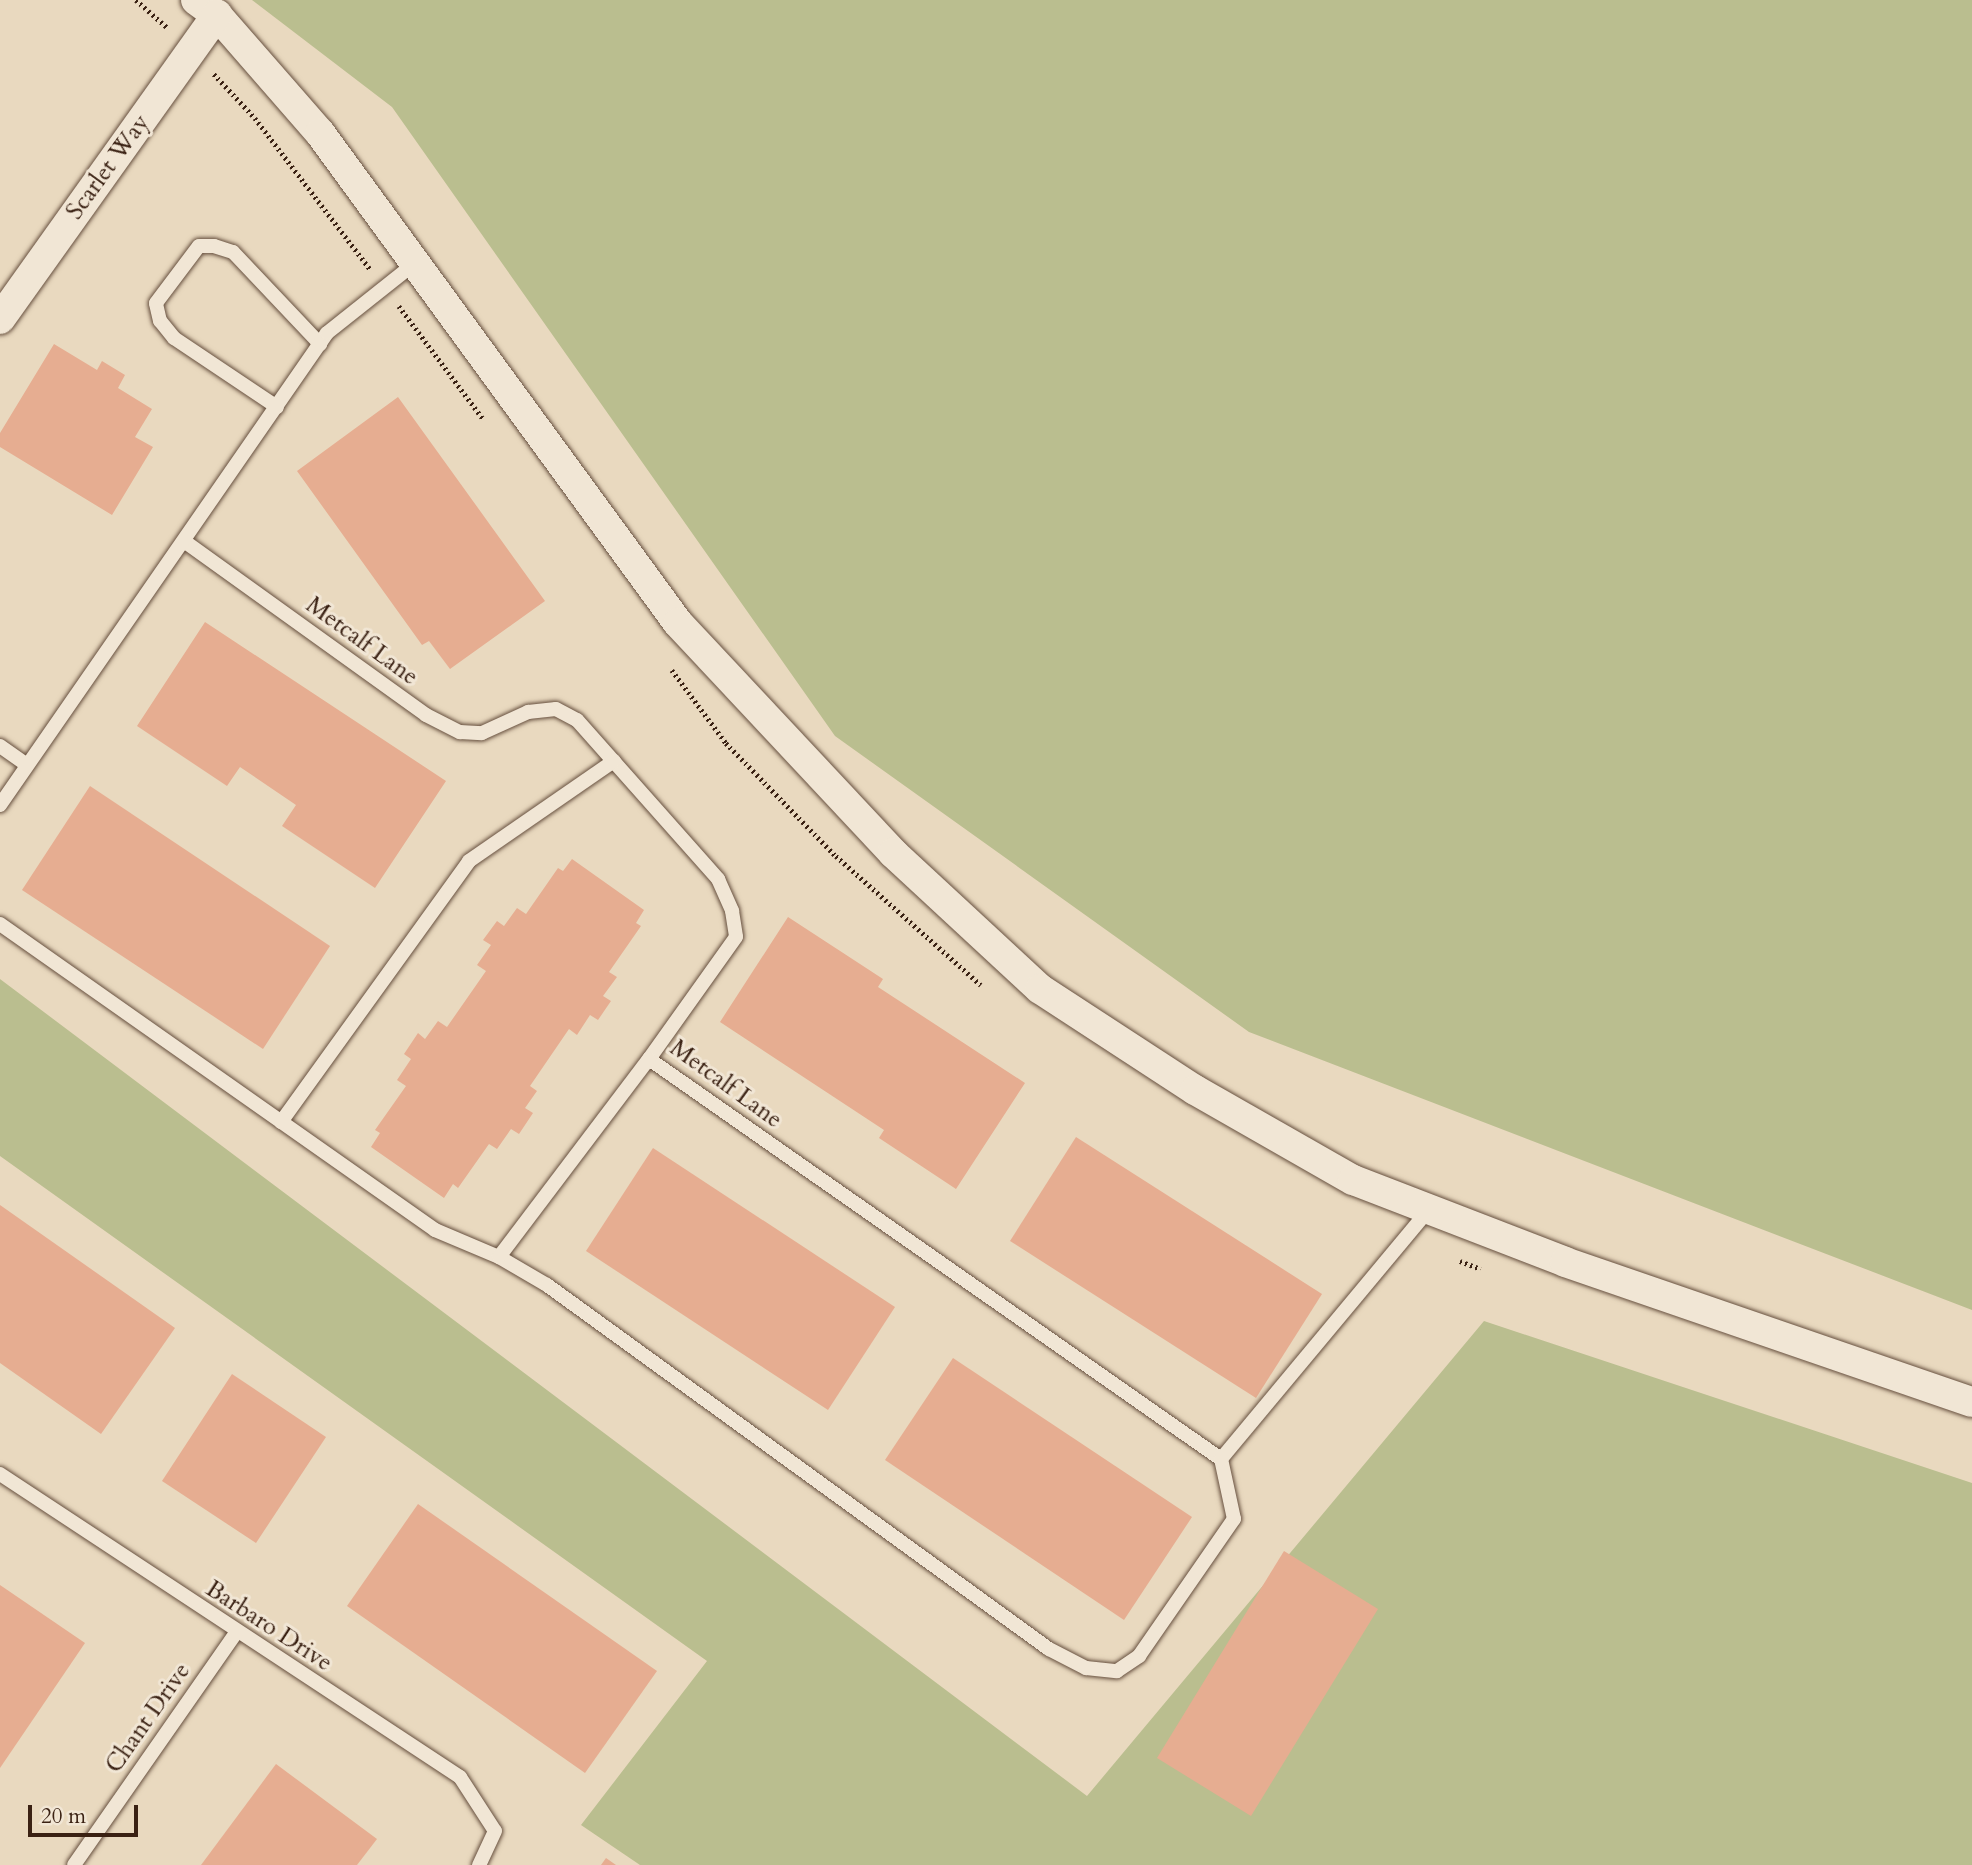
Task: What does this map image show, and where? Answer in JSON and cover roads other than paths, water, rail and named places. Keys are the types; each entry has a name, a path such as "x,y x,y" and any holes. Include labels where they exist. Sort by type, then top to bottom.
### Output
{"street":[{"name":"Scarlet Way","path":"0,319 192,50 206,8"},
{"path":"206,8 320,133 678,622 932,889 1040,989 1173,1075 1353,1180 1565,1262 1972,1402"}],"lane":[{"path":"277,407 174,338 160,321 156,303 199,246 214,246 233,252 320,344"},
{"path":"0,805 320,344 415,263"},
{"name":"Metcalf Lane","path":"184,541 426,715 460,732 482,733 528,712 556,709 577,720 718,879 732,911 736,937 649,1059 1221,1459"},
{"path":"0,746 27,765"},
{"path":"281,1122 469,861 614,761"},
{"path":"0,925 435,1230 499,1257 547,1285 1049,1649 1086,1668 1117,1671 1139,1656 1234,1519 1221,1459 1429,1209"},
{"path":"499,1257 649,1059"},
{"name":"Barbaro Drive","path":"0,1474 236,1633 460,1777 495,1832 479,1865"},
{"name":"Chant Drive","path":"74,1865 236,1633"}]}
